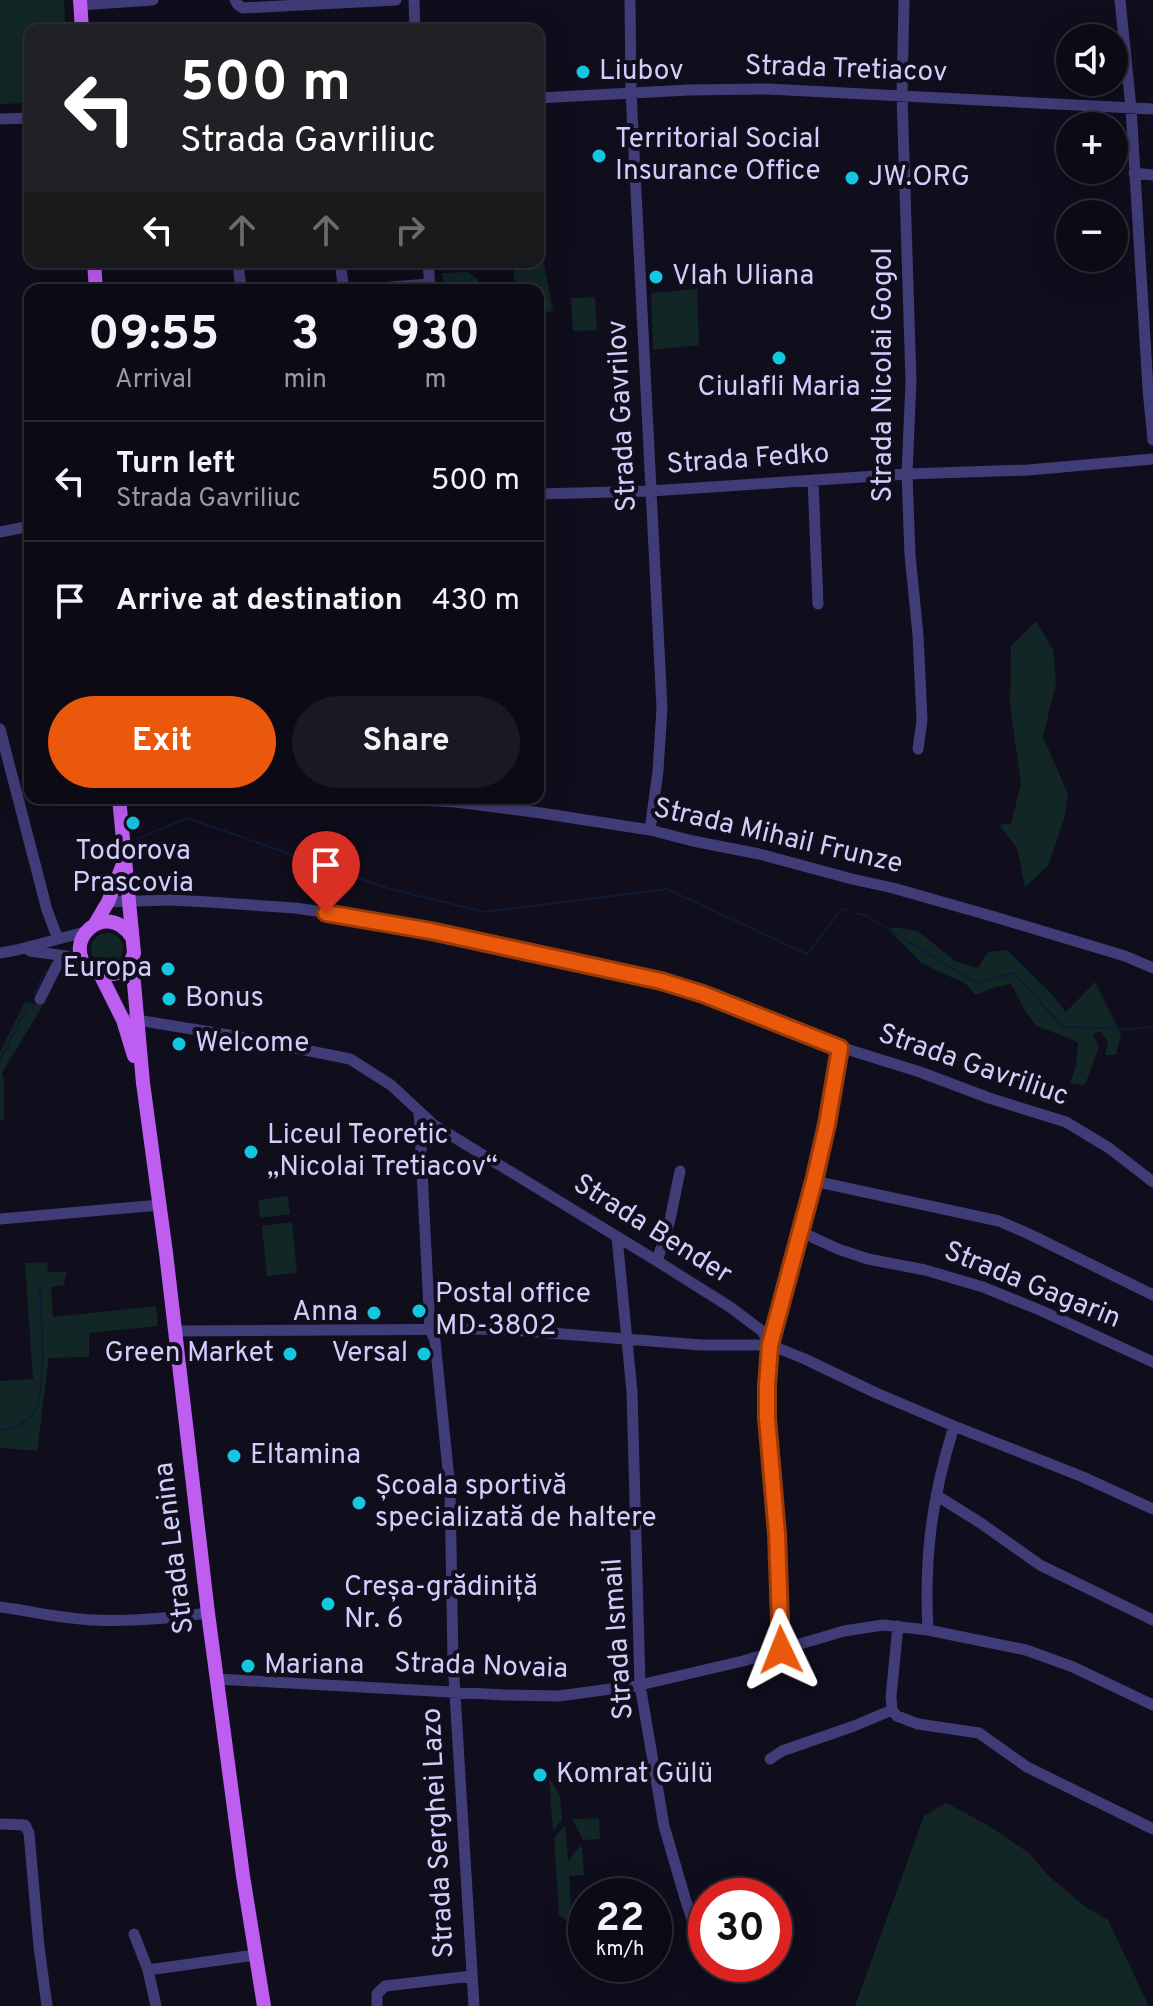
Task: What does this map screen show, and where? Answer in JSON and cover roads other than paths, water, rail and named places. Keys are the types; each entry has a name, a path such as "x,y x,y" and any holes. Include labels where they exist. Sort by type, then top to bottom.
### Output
{"main road":[{"path":"80,3 82,24"},
{"path":"120,804 129,901 132,937 134,953 126,968 109,976 94,972 84,963 80,947 108,902 125,860"},
{"path":"90,928 112,921 127,929 132,937"},
{"name":"Strada Lenina","path":"132,961 130,1020 143,1083 160,1205 208,1613 243,1876 264,2006"},
{"path":"100,974 130,1020"}],"street":[{"path":"80,3 153,0"},
{"path":"235,0 243,8 396,0"},
{"path":"414,0 415,24"},
{"name":"Strada Gavrilov","path":"630,0 631,92 662,708 650,830"},
{"name":"Strada Nicolai Gogol","path":"904,0 902,95 911,381 907,474 922,720 918,749"},
{"path":"1120,0 1131,108 1153,440"},
{"name":"Strada Tretiacov","path":"544,98 768,89 1153,109"},
{"path":"0,119 24,118"},
{"path":"1134,173 1153,175"},
{"name":"Strada Fedko","path":"544,494 651,491 907,474 1028,470 1153,459"},
{"path":"813,480 818,604"},
{"path":"0,532 24,527"},
{"path":"0,729 47,910 58,939"},
{"name":"Strada Mihail Frunze","path":"482,804 650,830 759,854 893,888 1125,956 1153,968"},
{"name":"Strada Gavriliuc","path":"108,902 169,900 295,908 358,917 681,987 840,1048 1066,1122 1109,1148 1153,1182"},
{"path":"0,953 90,928"},
{"path":"17,950 42,951 84,963"},
{"path":"40,999 57,965 66,956"},
{"name":"Strada Bender","path":"130,1020 350,1059 391,1085 434,1125 754,1324 770,1345 1153,1509"},
{"path":"781,1650 777,1534 767,1418 770,1345 814,1181 840,1048"},
{"name":"Strada Serghei Lazo","path":"419,1112 430,1329 435,1341 450,1489 453,1661 474,2006"},
{"path":"657,1261 670,1220 680,1171"},
{"path":"814,1181 999,1221 1153,1295"},
{"path":"0,1219 160,1205"},
{"name":"Strada Gagarin","path":"801,1232 868,1259 925,1270 983,1287 1153,1362"},
{"name":"Strada Ismail","path":"617,1237 628,1341 635,1455 640,1685 664,1826 688,1907"},
{"path":"175,1331 500,1329 628,1341 770,1345"},
{"path":"928,1630 929,1531 954,1426"},
{"path":"936,1495 1040,1565 1153,1620"},
{"path":"0,1607 106,1621 208,1613"},
{"name":"Strada Novaia","path":"217,1679 559,1696 640,1685 869,1626 898,1626 1026,1650 1073,1667 1153,1705"},
{"path":"898,1626 891,1697 892,1710 897,1716 918,1724 979,1733 1027,1767 1153,1829"},
{"path":"770,1759 782,1751 892,1710"},
{"path":"0,1824 25,1825 29,1833 47,2006"},
{"path":"134,1934 148,1970 156,2006"},
{"path":"148,1970 255,1955"},
{"name":"Strada Serghei Lazo","path":"377,2006 377,1994 385,1986 472,1976"}],"waterway":[{"path":"137,839 187,818 390,889 485,912 667,889 807,954 842,909 848,911"},
{"path":"856,913 865,915 976,983 1014,973 1063,1027 1153,1027"},
{"path":"34,994 46,970"},
{"path":"0,1060 28,1005"},
{"path":"0,1430 26,1421 38,1404 42,1352 40,1284"}],"place":[{"name":"Liubov","path":"583,72"},
{"name":"Territorial Social Insurance Office","path":"599,156"},
{"name":"JW.ORG","path":"852,178"},
{"name":"Vlah Uliana","path":"656,277"},
{"name":"Ciulafli Maria","path":"779,358"},
{"name":"Todorova Prascovia","path":"133,823"},
{"name":"Europa","path":"168,969"},
{"name":"Bonus","path":"169,999"},
{"name":"Welcome","path":"179,1044"},
{"name":"Liceul Teoretic „Nicolai Tretiacov“","path":"251,1152"},
{"name":"Postal office MD-3802","path":"419,1311"},
{"name":"Anna","path":"374,1313"},
{"name":"Green Market","path":"290,1354"},
{"name":"Versal","path":"424,1354"},
{"name":"Eltamina","path":"234,1456"},
{"name":"Școala sportivă specializată de haltere","path":"359,1503"},
{"name":"Creșa-grădiniță Nr. 6","path":"328,1604"},
{"name":"Mariana","path":"248,1666"},
{"name":"Komrat Gülü","path":"540,1775"}]}
